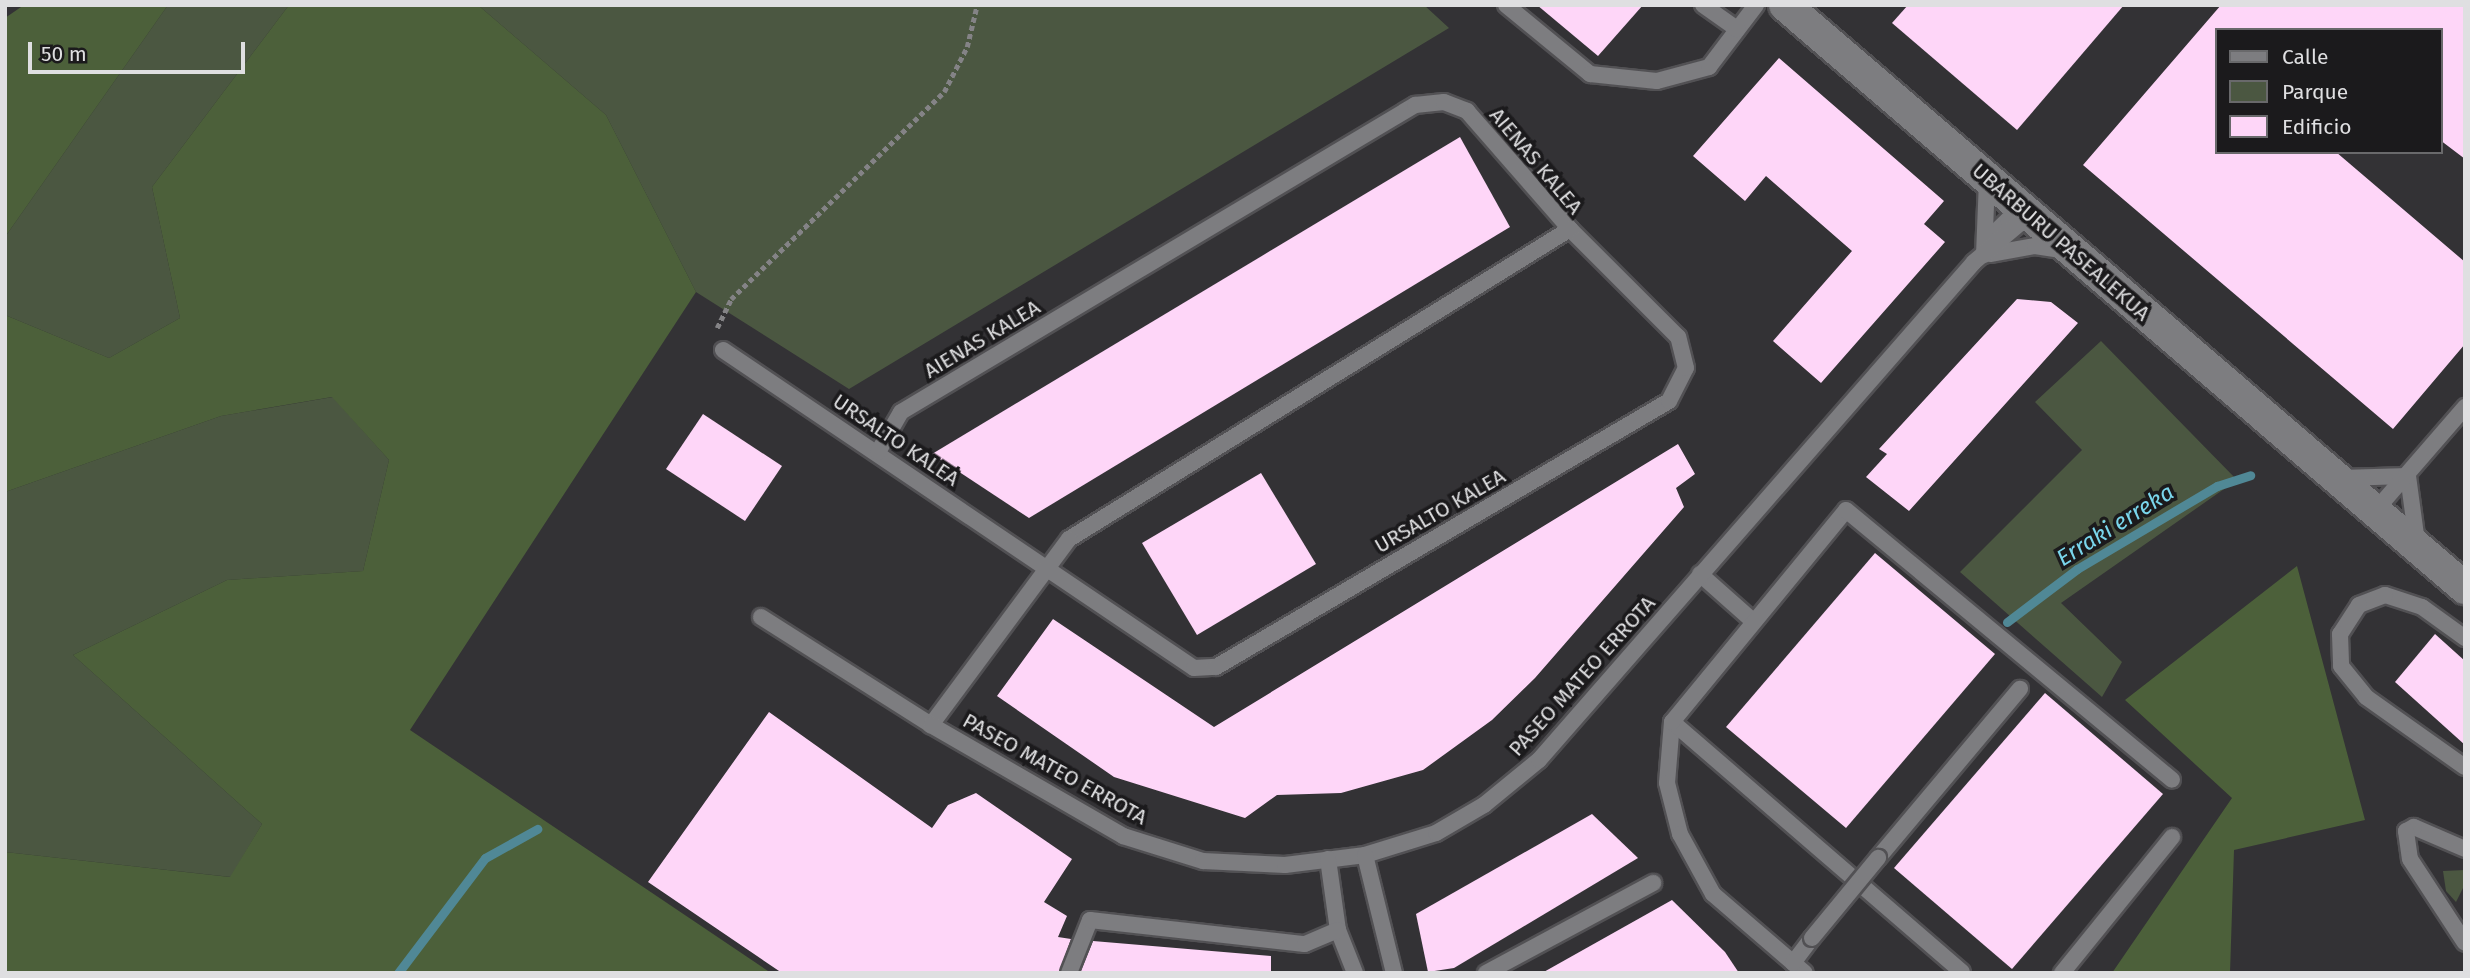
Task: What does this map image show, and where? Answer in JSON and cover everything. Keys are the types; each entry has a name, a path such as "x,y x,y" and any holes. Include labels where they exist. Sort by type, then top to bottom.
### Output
{"street":[{"name":"UBARBURU PASEALEKUA","path":"1785,5 2465,588"}],"lane":[{"path":"1506,5 1590,74 1657,81 1709,68 1755,5"},
{"path":"1703,5 1737,29"},
{"name":"AIENAS KALEA","path":"877,452 901,412 1415,105 1444,102 1467,111 1570,229 1069,539 1043,568"},
{"path":"1987,178 1985,248 2035,246 2074,253"},
{"name":"PASEO MATEO ERROTA","path":"761,617 931,725 1123,836 1203,861 1285,866 1365,855 1436,833 1484,804 1539,760 1985,248 2030,215"},
{"name":"URSALTO KALEA","path":"723,350 877,452 1043,568 1194,667 1216,667 1668,401 1686,368 1678,337 1570,229"},
{"path":"2375,511 2465,407"},
{"path":"2336,478 2408,476"},
{"path":"2408,476 2417,547"},
{"path":"2020,688 1811,938 1799,968 1713,894 1680,834 1667,783 1672,722 1846,510 2172,780"},
{"path":"931,725 1043,568"},
{"path":"1700,574 1753,621"},
{"path":"2465,638 2422,607 2385,595 2359,605 2340,634 2341,666 2365,697 2465,767"},
{"path":"1672,722 1962,972"},
{"path":"2465,849 2414,827 2406,831 2410,859 2465,943"},
{"path":"2062,973 2172,837"},
{"path":"1365,855 1394,973"},
{"path":"1328,859 1338,930 1355,973"},
{"path":"1486,973 1653,883"},
{"path":"1069,973 1090,920 1305,944 1338,930"}],"path":[{"path":"723,350 717,328 731,299 944,92 967,47 977,5"}],"green space":[{"path":"24,5 168,5 5,237 5,18"},
{"path":"168,5 289,5 152,187 180,318 109,358 5,315 5,237"},
{"path":"289,5 478,5 606,115 696,292 410,730 771,973 5,973 5,852 230,877 262,824 73,655 227,580 363,571 389,460 332,397 221,416 5,492 5,315 109,358 180,318 152,187"},
{"path":"478,5 1424,5 1449,28 849,389 696,292 606,115"},
{"path":"2101,341 2237,480 2061,603 2122,662 2102,697 1960,572 2082,450 2035,402"},
{"path":"333,397 389,460 363,571 227,580 73,655 262,824 231,877 5,852 5,492 221,416"},
{"path":"2297,566 2365,820 2234,850 2230,973 2112,973 2232,798 2125,700"},
{"path":"2465,870 2465,884 2456,902 2446,891 2443,871"}],"building":[{"path":"1537,5 1643,5 1598,56"},
{"path":"1908,5 2124,5 2017,130 1892,23"},
{"path":"2221,5 2465,5 2465,159 2442,142 2442,28 2214,28 2214,154 2338,154 2465,262 2465,344 2393,429 2083,165"},
{"path":"1779,58 1944,201 1924,224 1945,242 1821,383 1773,341 1852,251 1766,176 1745,201 1693,156"},
{"path":"1460,137 1510,227 1029,518 932,454"},
{"path":"2017,299 2051,302 2078,323 1909,511 1866,477 1887,454 1879,449"},
{"path":"703,414 782,466 745,521 666,469"},
{"path":"1678,444 1695,474 1676,488 1684,507 1535,678 1492,720 1423,770 1341,793 1277,795 1245,818 1114,777 997,696 1053,619 1214,727"},
{"path":"1261,473 1316,564 1197,635 1142,543"},
{"path":"1875,553 1995,654 1846,828 1726,727"},
{"path":"2435,634 2465,661 2465,745 2395,682"},
{"path":"2045,693 2163,794 2012,969 1894,868"},
{"path":"769,712 932,828 948,805 976,793 1072,859 1044,902 1067,916 1058,937 1071,939 1059,973 782,973 648,882"},
{"path":"1592,814 1638,858 1454,968 1428,972 1416,914"},
{"path":"1672,900 1725,952 1739,973 1542,973"},
{"path":"1093,941 1271,956 1271,973 1080,973"}],"waterway":[{"name":"Erraki erreka","path":"2007,622 2077,569 2217,486 2250,475"},
{"name":"Erraki erreka","path":"398,973 485,858 537,829"}]}
